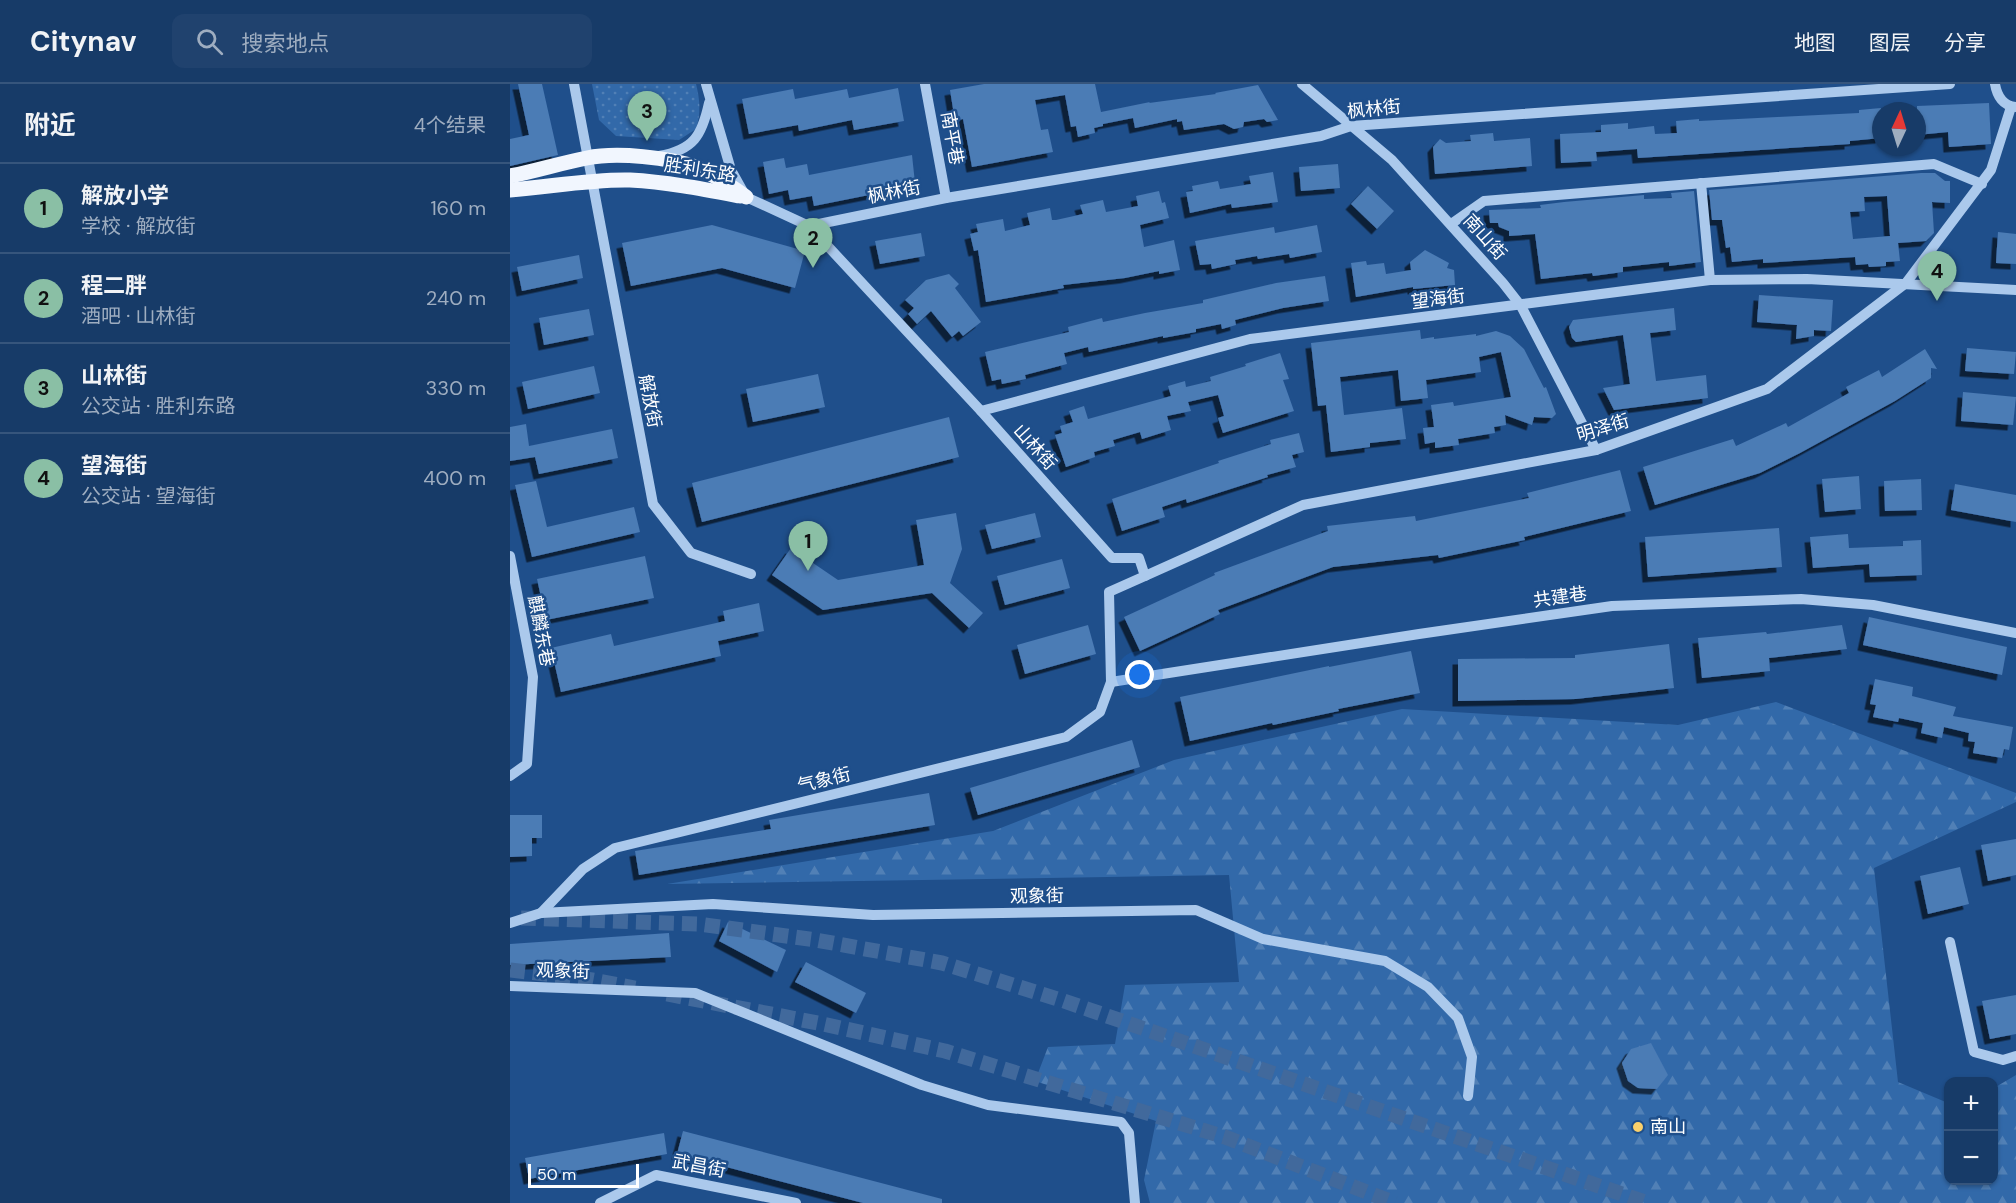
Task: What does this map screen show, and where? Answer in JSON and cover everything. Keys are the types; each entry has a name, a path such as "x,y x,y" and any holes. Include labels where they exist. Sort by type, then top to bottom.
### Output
{"main road":[{"name":"胜利东路","path":"510,176 547,169 589,157 651,157 697,168 725,182 746,197"},
{"name":"胜利东路","path":"510,190 592,181 629,180 681,185 746,197"}],"street":[{"path":"574,84 589,157"},
{"path":"706,84 731,170 746,197"},
{"name":"南平巷","path":"925,84 946,198"},
{"name":"南山街","path":"1302,84 1392,160 1503,283 1521,306 1596,450"},
{"name":"枫林街","path":"809,226 946,198 1321,136 1351,126 1950,84"},
{"path":"1995,84 1996,92 2002,101 2014,107"},
{"path":"651,157 669,154 696,140 702,131 709,99"},
{"name":"明泽街","path":"1145,576 1303,505 1596,450 1767,389 1906,283 1991,170 2014,107"},
{"name":"解放街","path":"589,157 653,504 691,553 751,574"},
{"path":"1451,225 1484,201 1934,164 1982,184"},
{"path":"1701,183 1710,280"},
{"name":"山林街","path":"746,197 809,226 981,411 1112,558 1139,558 1145,576"},
{"name":"望海街","path":"981,411 1250,339 1710,280 1807,279 2016,290"},
{"name":"麒麟东巷","path":"510,556 533,677 527,764 510,776"},
{"path":"1111,682 1109,592 1145,576"},
{"name":"共建巷","path":"1111,682 1612,606 1801,599 1873,604 2016,633"},
{"name":"气象街","path":"541,913 583,869 615,849 1066,737 1100,712 1111,682"},
{"name":"观象街","path":"510,923 541,913 713,904 873,915 1196,909 1263,939 1385,961 1428,987 1458,1018 1472,1058 1468,1096"},
{"path":"1950,942 1974,1052 2003,1060 2016,1056"},
{"name":"观象街","path":"510,986 695,993 922,1085 988,1105 1121,1122 1129,1133 1135,1203"},
{"name":"武昌街","path":"600,1203 656,1175 796,1203"}],"green space":[{"path":"592,84 696,84 699,117 696,129 679,140 616,136 599,120"},
{"path":"1776,702 2016,793 2016,802 1874,868 1898,1082 1944,1101 1944,1185 1998,1185 1998,1086 2016,1075 2016,1203 1150,1203 1144,1180 1156,1121 1035,1081 1048,1047 1115,1044 1125,985 1239,982 1229,875 667,884 993,831 1174,760 1402,709 1678,725"}],"building":[{"path":"518,84 542,84 558,155 510,166 510,139 529,135"},
{"path":"984,84 1095,84 1101,112 1258,85 1278,120 1267,122 1264,119 1244,122 1243,127 1234,129 1224,124 1184,130 1182,121 1177,122 1177,119 1135,128 1133,118 1103,124 1103,126 1094,128 1095,133 1078,137 1076,126 1071,127 1065,95 1035,100 1041,130 1048,129 1053,152 972,167 963,119 955,121 950,90"},
{"path":"898,88 904,121 854,130 852,120 799,131 798,125 749,134 742,99 793,89 795,99 847,89 849,98"},
{"path":"1989,103 1991,144 1949,147 1948,132 1926,134 1926,106"},
{"path":"1872,109 1872,139 1850,141 1850,144 1638,158 1637,149 1596,152 1597,161 1561,163 1560,134 1601,132 1601,125 1628,123 1628,129 1654,126 1655,134 1677,133 1676,121 1859,113 1859,110"},
{"path":"1493,133 1494,141 1530,138 1532,166 1435,174 1433,147 1440,139 1446,143 1471,141 1470,135"},
{"path":"912,155 915,183 909,187 814,206 812,196 790,200 788,190 769,194 763,162 784,158 786,168 807,164 809,175"},
{"path":"1338,164 1340,188 1301,191 1299,167"},
{"path":"1273,172 1278,202 1232,208 1231,204 1190,213 1186,192 1193,191 1192,186 1218,181 1220,189 1251,184 1249,176"},
{"path":"1935,173 1945,181 1950,181 1950,203 1932,202 1934,233 1926,241 1898,243 1900,261 1886,262 1886,266 1856,265 1855,257 1763,263 1763,259 1732,262 1730,247 1726,248 1722,220 1712,220 1709,190","holes":["1887,196 1890,236 1853,239 1850,212 1865,211 1864,197"]},
{"path":"1368,186 1394,211 1377,229 1351,204"},
{"path":"1159,191 1162,203 1165,202 1169,218 1140,225 1144,247 1174,240 1180,270 1063,285 1064,288 986,302 978,250 974,251 970,234 978,232 976,224 1003,219 1005,231 1030,225 1027,213 1050,208 1052,220 1056,220 1083,214 1080,205 1103,200 1106,212 1138,206 1136,196"},
{"path":"1694,191 1701,262 1669,266 1669,262 1623,267 1623,272 1593,276 1592,273 1541,279 1535,234 1509,236 1509,231 1499,227 1498,223 1490,223 1489,210 1541,208 1540,205 1644,195 1644,199 1672,198 1671,193"},
{"path":"712,225 805,251 795,288 722,268 631,286 622,243"},
{"path":"1317,225 1322,252 1290,258 1289,254 1258,259 1257,256 1235,260 1236,264 1212,269 1211,264 1200,265 1195,241 1274,227 1275,233"},
{"path":"1998,232 2016,234 2016,264 1996,263"},
{"path":"921,233 925,256 880,264 875,241"},
{"path":"1425,250 1449,263 1447,268 1454,270 1455,285 1413,289 1413,287 1356,297 1351,263 1366,261 1367,265 1384,263 1386,274 1411,270 1410,262"},
{"path":"579,255 583,278 522,291 517,267"},
{"path":"949,274 959,284 955,288 981,322 963,336 959,331 952,337 931,311 917,324 908,314 914,308 905,300 926,280"},
{"path":"1325,276 1329,301 1283,308 1235,320 1236,325 1222,329 1221,324 1196,329 1196,332 1163,338 1163,336 1089,352 1088,347 1064,353 1067,364 1025,375 1026,379 1002,384 1001,379 992,381 985,352 1069,332 1068,327 1102,318 1103,322 1203,303 1203,300 1276,283"},
{"path":"1759,295 1833,300 1831,331 1814,330 1814,336 1796,339 1797,325 1757,322"},
{"path":"1674,308 1676,330 1650,333 1656,381 1706,375 1708,398 1614,410 1603,388 1630,384 1623,335 1576,342 1572,338 1569,327 1573,320"},
{"path":"589,309 594,335 544,345 539,318"},
{"path":"1420,330 1421,339 1476,334 1476,336 1496,331 1510,336 1524,349 1544,388 1546,387 1556,414 1552,418 1534,417 1532,425 1505,415 1506,425 1494,427 1495,433 1458,439 1459,445 1435,448 1435,442 1425,444 1423,428 1434,427 1431,405 1453,402 1454,406 1511,397 1501,352 1479,357 1481,372 1426,380 1428,398 1401,401 1398,370 1340,377 1344,415 1402,408 1406,439 1370,443 1370,447 1331,452 1326,405 1318,406 1311,343"},
{"path":"1967,348 2016,352 2014,374 1965,371"},
{"path":"1925,349 1937,369 1931,368 1931,378 1895,401 1760,473 1655,505 1643,467 1733,439 1736,446 1786,423 1788,427 1849,393 1846,387 1879,370 1882,377"},
{"path":"1280,353 1289,379 1283,380 1294,411 1223,433 1218,418 1224,416 1218,395 1188,402 1191,411 1167,416 1171,430 1142,439 1140,432 1113,440 1115,446 1094,452 1095,457 1066,467 1055,435 1062,433 1060,426 1073,422 1069,411 1084,406 1088,419 1171,396 1168,386 1185,381 1186,387 1211,381 1210,377"},
{"path":"594,366 600,393 528,409 522,382"},
{"path":"818,374 825,407 753,422 746,389"},
{"path":"1963,392 2016,397 2013,425 1961,421"},
{"path":"949,417 959,457 702,522 692,483"},
{"path":"526,424 529,446 612,429 618,458 539,474 535,457 510,461 510,427"},
{"path":"1299,433 1304,452 1292,455 1296,467 1187,503 1186,499 1162,507 1165,517 1122,531 1112,499 1271,444 1270,440"},
{"path":"1620,470 1631,511 1524,537 1525,540 1439,558 1438,555 1333,567 1218,610 1220,614 1140,651 1124,617 1215,575 1214,573 1328,531 1327,526 1415,516 1416,521 1529,498 1527,493"},
{"path":"1859,476 1861,509 1825,512 1822,479"},
{"path":"1921,479 1922,510 1885,511 1884,481"},
{"path":"536,481 547,527 634,507 640,532 532,557 515,485"},
{"path":"1955,484 2016,495 2016,522 1951,510"},
{"path":"956,513 962,549 950,583 983,613 969,628 932,593 823,610 772,575 791,548 838,580 924,565 916,520"},
{"path":"1035,513 1041,537 992,549 985,525"},
{"path":"1779,528 1782,567 1648,577 1645,537"},
{"path":"1848,534 1849,548 1903,546 1903,541 1921,540 1922,575 1870,577 1869,564 1813,568 1810,537"},
{"path":"645,556 654,598 546,620 537,579"},
{"path":"1062,559 1070,588 1005,605 997,576"},
{"path":"759,603 764,631 718,641 721,656 561,692 551,648 611,634 614,646 725,621 723,611"},
{"path":"1869,617 2007,647 2002,675 1863,645"},
{"path":"1088,625 1096,654 1025,674 1017,645"},
{"path":"1842,625 1847,649 1769,658 1770,671 1702,678 1698,638 1766,632 1767,634"},
{"path":"1669,644 1674,688 1576,699 1458,701 1458,659 1575,658 1575,655"},
{"path":"1411,651 1420,693 1190,741 1180,697"},
{"path":"1875,679 1913,687 1912,696 1956,707 1953,716 2013,727 2009,750 2004,749 2002,758 1973,753 1975,742 1968,741 1969,733 1944,727 1942,738 1921,733 1923,723 1899,718 1898,722 1873,717 1876,705 1870,704"},
{"path":"1132,740 1140,767 978,815 970,788"},
{"path":"929,793 935,825 639,875 635,851 771,829 769,820"},
{"path":"510,815 542,815 542,838 532,838 532,856 510,857"},
{"path":"2016,839 2016,875 1988,881 1981,845"},
{"path":"1960,867 1969,904 1928,914 1920,876"},
{"path":"728,922 786,950 777,972 719,941"},
{"path":"669,933 671,957 510,965 510,944"},
{"path":"806,962 866,993 856,1013 795,982"},
{"path":"2016,995 2016,1034 1990,1039 1982,1001"},
{"path":"1651,1043 1668,1075 1657,1089 1638,1088 1628,1081 1622,1063 1631,1049"},
{"path":"683,1131 942,1199 942,1203 863,1203 677,1154"},
{"path":"664,1133 667,1154 529,1179 525,1158"}],"tunnel":[{"path":"521,918 698,924 816,940 942,963 1061,1000 1648,1203"},
{"path":"510,970 587,979 635,988"},
{"path":"667,994 823,1024 945,1051 1225,1137 1395,1203"}],"place":[{"name":"山林街","path":"647,141"},
{"name":"程二胖","path":"813,268"},
{"name":"望海街","path":"1937,301"},
{"name":"解放小学","path":"808,571"},
{"name":"南山","path":"1638,1127"}]}
